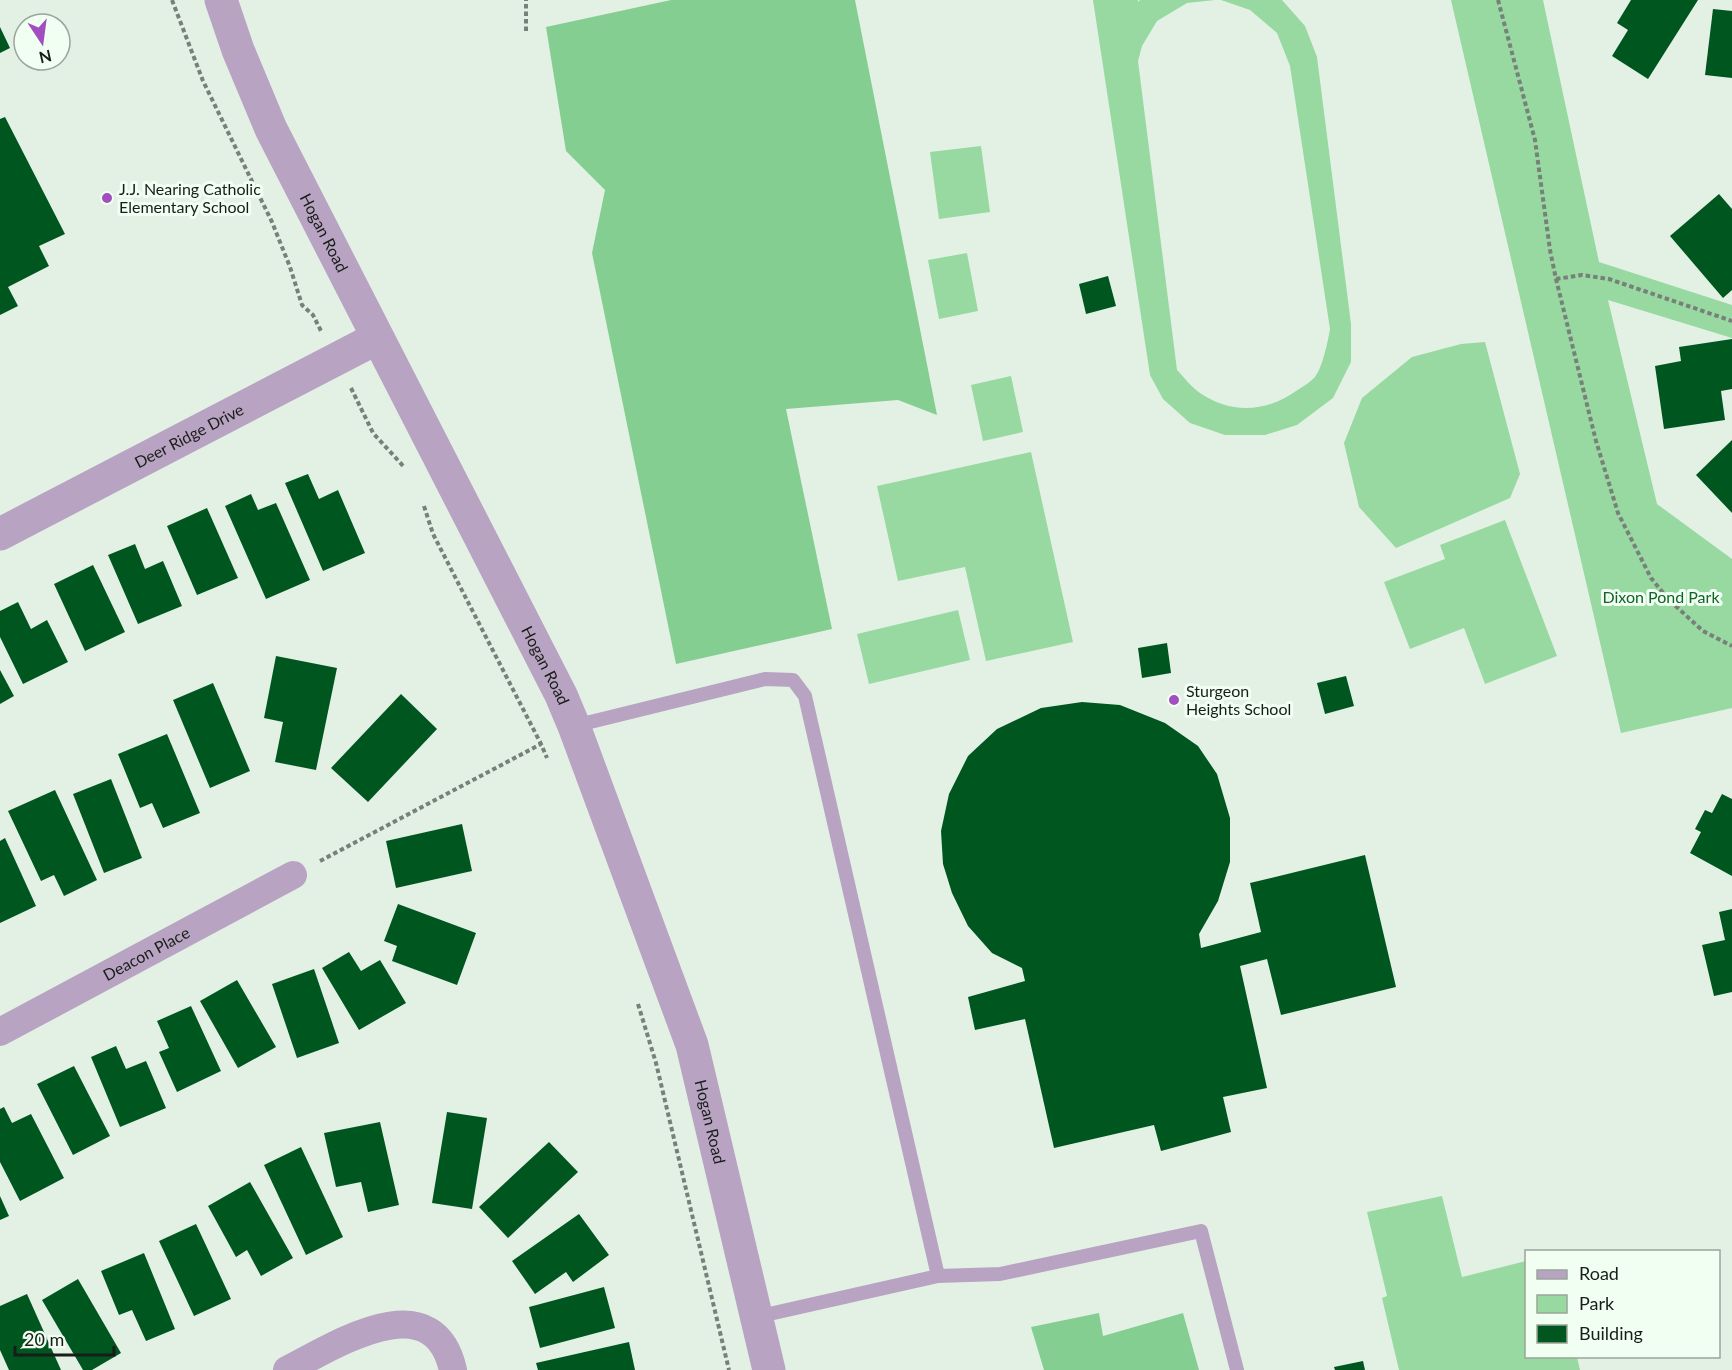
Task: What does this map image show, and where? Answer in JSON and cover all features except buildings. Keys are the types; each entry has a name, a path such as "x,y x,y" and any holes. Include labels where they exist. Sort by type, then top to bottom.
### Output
{"street":[{"name":"Hogan Road","path":"221,0 238,50 271,129 561,695 562,733 692,1045 769,1370"},
{"name":"Deer Ridge Drive","path":"0,534 377,338"},
{"name":"Deacon Place","path":"0,1032 292,875"},
{"path":"287,1370 355,1335 388,1325 424,1328 437,1337 446,1350 453,1370"}],"lane":[{"path":"562,733 765,679 792,680 806,696 938,1276"},
{"path":"756,1317 938,1276 1000,1274 1201,1231 1237,1370"}],"path":[{"path":"172,0 203,81 272,222 290,267 300,301 313,315"},
{"path":"526,0 526,31"},
{"path":"1498,0 1535,140 1556,279 1596,441 1618,513 1651,578 1669,600 1703,631 1732,646"},
{"path":"1556,279 1582,275 1609,279 1732,321"},
{"path":"357,400 373,432 410,474"},
{"path":"423,503 433,534 542,744 550,764"},
{"path":"292,875 562,733"},
{"path":"636,995 656,1062 729,1370"}],"green space":[{"path":"671,0 855,0 937,415 898,400 786,409 832,629 676,664 592,253 605,190 566,151 546,27"},
{"path":"1093,0 1138,0 1138,2 1140,0 1215,0 1187,3 1157,21 1142,46 1138,61 1177,370 1200,393 1225,405 1237,407 1250,408 1275,402 1311,381 1322,362 1330,329 1290,66 1277,33 1250,10 1221,0 1282,0 1305,26 1317,57 1351,324 1351,362 1333,398 1297,425 1265,435 1225,435 1190,423 1163,399 1150,375"},
{"name":"Dixon Pond Park","path":"1451,0 1543,0 1599,262 1732,305 1732,338 1608,300 1657,504 1732,559 1732,708 1621,733"},
{"path":"981,146 990,212 939,219 930,152"},
{"path":"967,253 978,311 939,319 928,260"},
{"path":"1485,342 1520,474 1510,498 1396,548 1359,507 1344,443 1362,398 1412,357 1461,344"},
{"path":"1011,376 1023,432 983,441 971,385"},
{"path":"1031,452 1073,642 986,661 965,567 898,581 877,486"},
{"path":"1505,520 1557,656 1485,684 1464,628 1410,649 1384,582 1445,559 1440,545"},
{"path":"958,610 970,660 869,684 857,634"},
{"path":"1442,1196 1462,1277 1525,1261 1525,1358 1577,1358 1580,1370 1399,1370 1382,1298 1387,1296 1367,1212"},
{"path":"1099,1313 1103,1336 1183,1313 1199,1370 1044,1370 1031,1327"}],"place":[{"name":"J.J. Nearing Catholic Elementary School","path":"107,198"},
{"name":"Sturgeon Heights School","path":"1174,700"}]}
